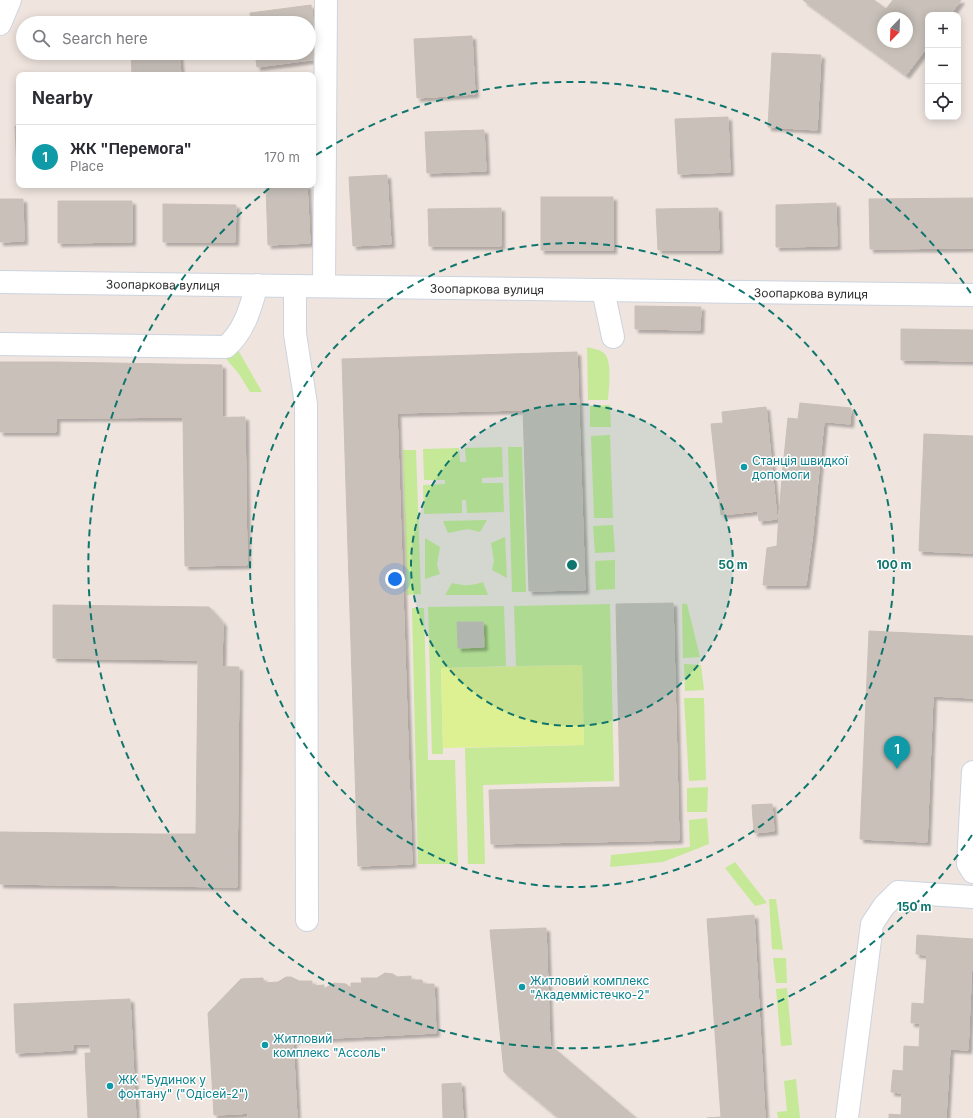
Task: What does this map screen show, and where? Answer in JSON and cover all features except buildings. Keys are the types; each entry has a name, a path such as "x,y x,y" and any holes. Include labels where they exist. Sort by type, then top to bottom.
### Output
{"street":[{"path":"0,24 10,0"},
{"path":"324,286 326,0"},
{"name":"Зоопаркова вулиця","path":"0,282 973,295"},
{"path":"0,344 226,347 235,339 246,320 257,285"},
{"path":"295,286 295,334 306,404 307,920"},
{"path":"603,290 613,337"},
{"path":"973,772 968,864 973,872"},
{"path":"847,1118 872,924 884,906 898,892 973,897"}],"green space":[{"path":"587,347 601,351 605,354 609,363 610,376 608,400 588,400"},
{"path":"238,350 262,392 250,392 239,374 222,354"},
{"path":"610,405 611,427 590,427 590,406"},
{"path":"610,435 613,518 594,518 591,436"},
{"path":"502,447 503,477 482,478 482,483 503,483 504,512 467,513 466,500 462,500 462,513 424,514 423,485 445,484 445,480 424,480 423,449 459,448 460,462 466,462 465,448"},
{"path":"508,447 522,447 526,592 512,592"},
{"path":"403,450 416,450 421,594 407,595"},
{"path":"487,520 480,532 468,529 448,533 443,521"},
{"path":"613,525 615,552 595,553 593,526"},
{"path":"505,537 507,578 492,570 494,561 491,543"},
{"path":"425,538 440,547 437,565 440,574 425,579"},
{"path":"615,560 615,589 596,590 595,561"},
{"path":"483,582 488,595 445,595 452,583 468,585"},
{"path":"610,604 614,781 483,785 485,864 468,864 465,748 584,745 582,665 516,666 514,606"},
{"path":"682,604 687,604 700,657 683,658"},
{"path":"504,606 506,666 441,668 443,754 432,754 428,607"},
{"path":"412,608 424,608 428,760 455,760 458,864 418,864"},
{"path":"684,664 701,665 704,690 685,691"},
{"path":"582,665 584,745 443,748 441,668"},
{"path":"684,698 704,698 706,780 689,781"},
{"path":"708,787 707,812 687,812 687,788"},
{"path":"707,818 709,844 663,862 610,867 611,855 690,847 689,820"},
{"path":"735,862 767,903 755,906 725,868"},
{"path":"769,899 776,899 783,950 772,949"},
{"path":"773,958 786,958 787,983 776,983"},
{"path":"787,988 792,1045 781,1046 776,989"},
{"path":"796,1079 800,1118 778,1118 777,1112 787,1111 784,1081"}],"place":[{"name":"Станція швидкої допомоги","path":"744,467"},
{"name":"ЖК \"Перемога\"","path":"897,769"},
{"name":"Житловий комплекс \"Академмістечко-2\"","path":"522,987"},
{"name":"Житловий комплекс \"Ассоль\"","path":"265,1045"},
{"name":"ЖК \"Будинок у фонтану\" (\"Одісей-2\")","path":"110,1086"}]}
